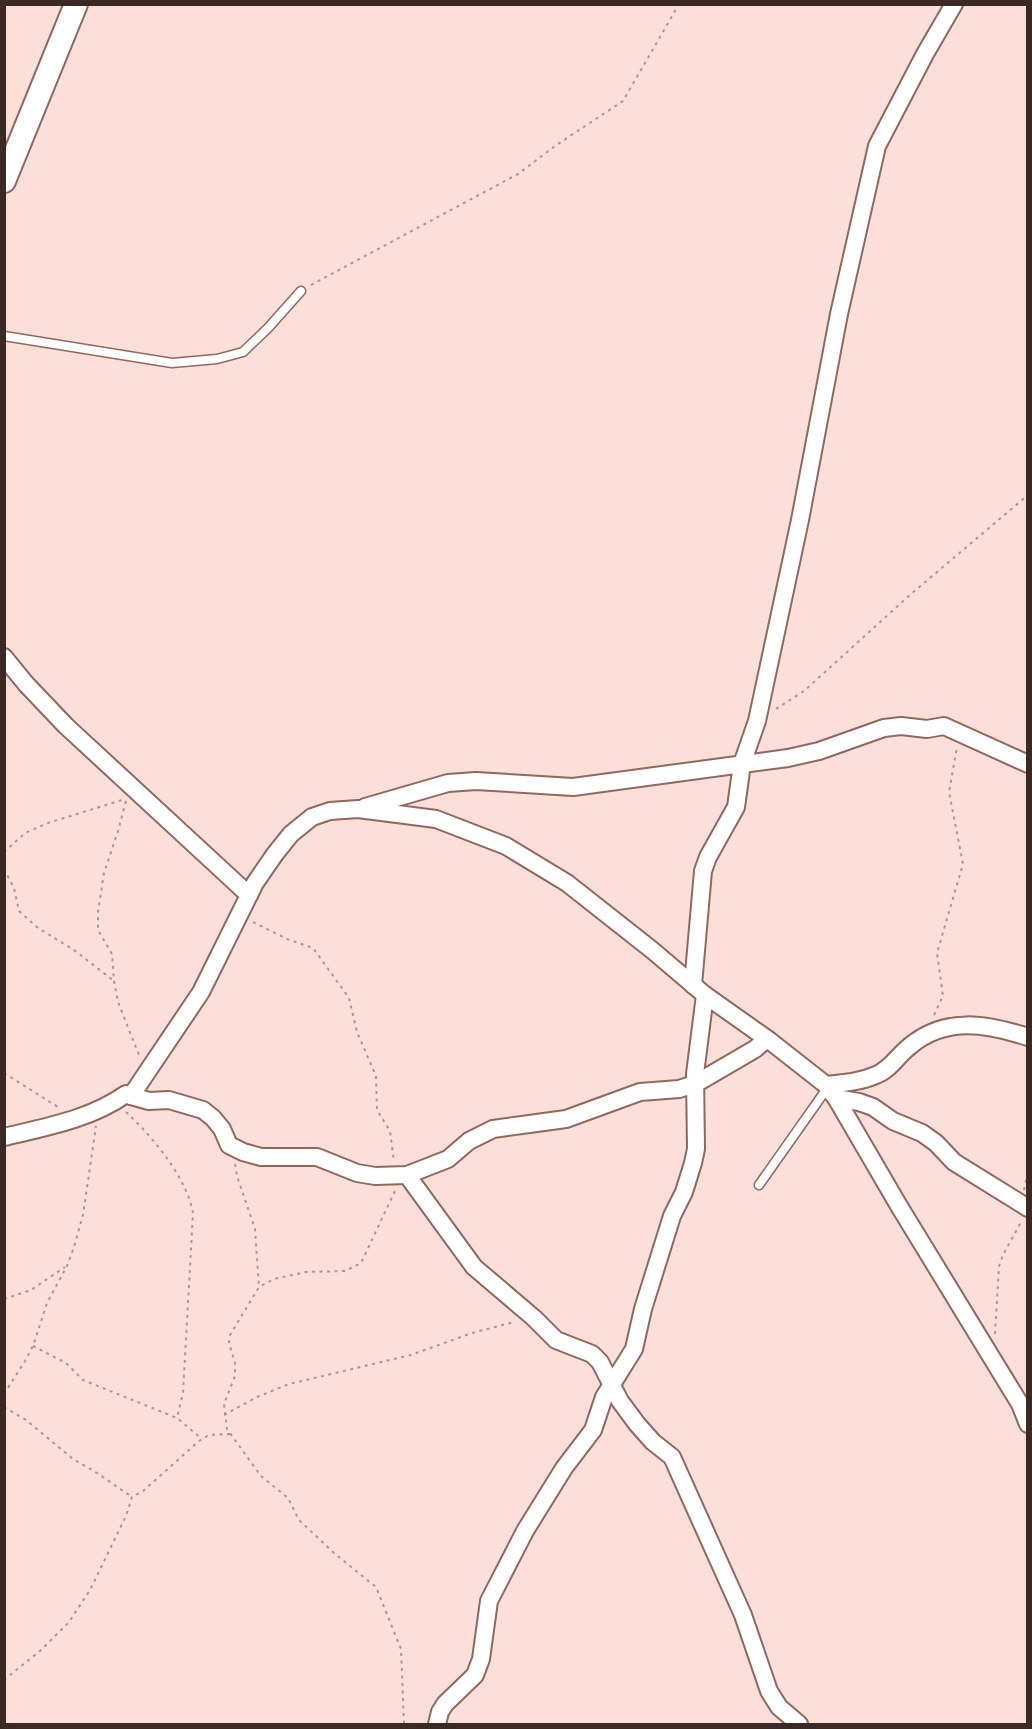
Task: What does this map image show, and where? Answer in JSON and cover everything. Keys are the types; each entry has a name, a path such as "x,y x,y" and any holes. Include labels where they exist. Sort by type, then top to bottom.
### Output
{"street":[{"path":"4,181 76,4"},
{"path":"437,1725 440,1712 445,1704 476,1675 481,1659 489,1601 525,1531 564,1468 593,1430 598,1409 634,1349 643,1309 672,1216 684,1192 693,1163 696,1149 695,1074 703,871 708,857 736,807 742,764 757,721 800,520 839,314 877,146 954,4"},
{"path":"4,657 66,726 249,895"},
{"path":"358,809 448,783 476,781 573,788 788,758 819,751 884,728 901,726 927,729 944,726 1028,764"},
{"path":"131,1096 201,992 255,883 286,840 312,817 330,811 358,809 436,819 506,846 567,883 699,990 767,1039 830,1090 873,1107 893,1121 922,1133 954,1161 1025,1206"},
{"path":"830,1090 877,1075 891,1066 915,1041 928,1034 967,1024 1003,1029 1028,1037"},
{"path":"4,1137 81,1117 115,1102 126,1094 149,1101 169,1100 203,1110 222,1129 229,1145 243,1152 261,1157 317,1157 357,1173 375,1176 405,1175 448,1159 469,1141 493,1129 566,1119 640,1092 679,1089 695,1084 747,1054 767,1039"},
{"path":"830,1090 1020,1404 1028,1425"},
{"path":"405,1175 474,1267 534,1318 556,1340 591,1354 600,1362 620,1401 637,1424 672,1457 743,1615 769,1690 779,1707 800,1725"}],"lane":[{"path":"4,336 172,363 217,359 243,352 301,291"},
{"path":"759,1185 830,1090"}],"path":[{"path":"301,291 518,174 555,146 623,101 679,4"},
{"path":"757,721 804,691 911,594 1028,495"},
{"path":"928,1034 928,1027 943,999 937,953 963,864 949,792 959,733"},
{"path":"4,852 25,833 126,798 104,873 98,912 98,930 112,954 118,1002 146,1075"},
{"path":"4,869 14,888 19,910 38,928 74,950 114,981"},
{"path":"240,914 287,939 313,948 349,998 360,1040 376,1076 377,1110 390,1131 393,1160 405,1175 361,1263 345,1271 285,1275 259,1287 230,1335 229,1343 235,1363 235,1376 225,1404 224,1415 230,1434 261,1476 288,1498 299,1520 334,1553 376,1587 401,1649 404,1725"},
{"path":"4,1073 57,1107 81,1117"},
{"path":"115,1102 146,1131 191,1200 193,1213 183,1393 177,1418"},
{"path":"4,1394 26,1361 47,1303 67,1266 83,1215 97,1111"},
{"path":"229,1145 234,1153 237,1176 255,1229 259,1287"},
{"path":"992,1358 999,1266 1020,1226 1025,1206"},
{"path":"4,1299 31,1290 67,1266"},
{"path":"224,1415 257,1397 289,1384 411,1355 472,1333 534,1318"},
{"path":"33,1346 66,1363 83,1380 177,1418 202,1439"},
{"path":"4,1407 26,1420 73,1460 94,1471 132,1497"},
{"path":"4,1680 41,1650 69,1622 90,1590 126,1516 132,1497 143,1491 202,1439 209,1435 230,1434"}]}
